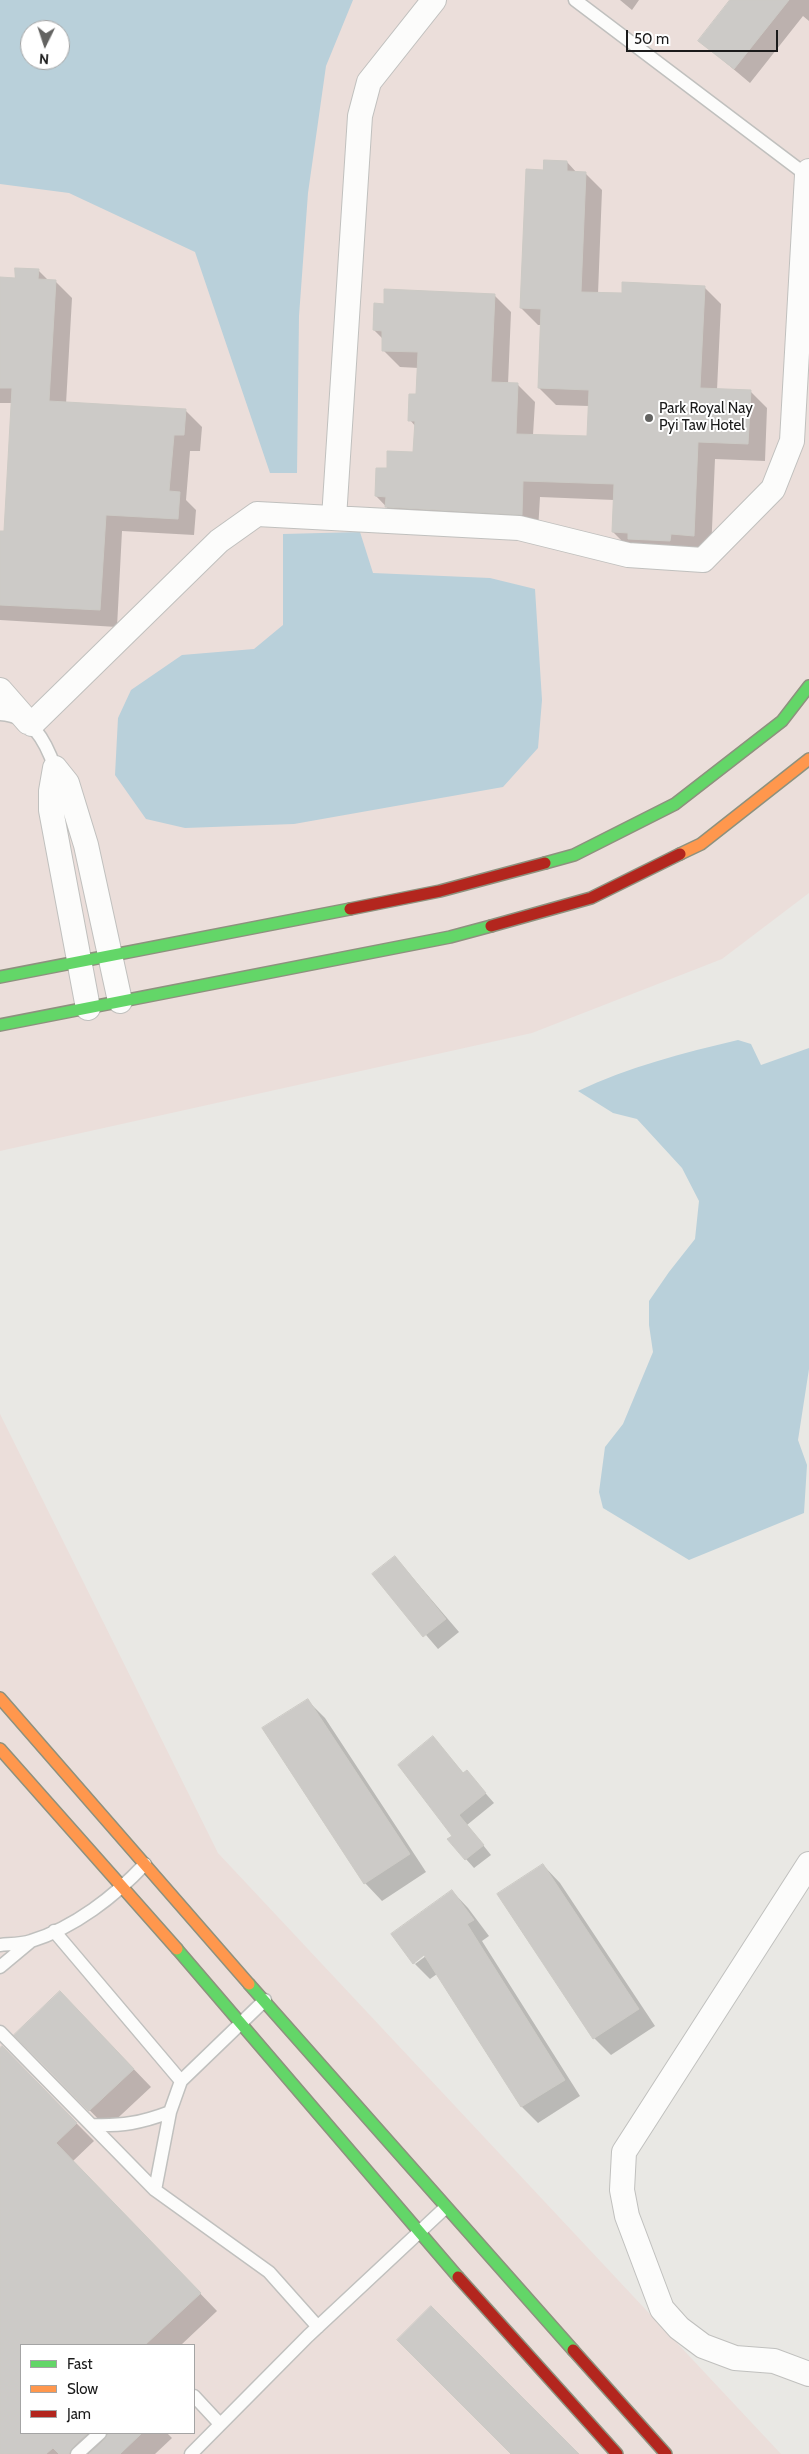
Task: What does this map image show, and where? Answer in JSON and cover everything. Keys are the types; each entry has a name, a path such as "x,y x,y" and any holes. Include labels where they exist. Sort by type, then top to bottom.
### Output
{"street":[{"path":"334,518 360,116 370,82 434,0"},
{"path":"0,690 30,723 219,541 257,514 519,528 628,556 703,560 773,489 792,441 808,174"},
{"path":"0,977 440,891 574,855 675,804 782,721 809,686"},
{"path":"0,1025 450,937 591,898 701,844 809,759"},
{"path":"55,768 67,783 75,805 86,845 120,1001"},
{"path":"55,768 51,791 51,810 88,1008"},
{"path":"0,1698 446,2208 666,2454"},
{"path":"0,1749 242,2024 419,2234 617,2454"},
{"path":"809,1864 624,2152 622,2190 628,2216 662,2309 679,2328 703,2346 735,2358 774,2361 809,2374"}],"lane":[{"path":"575,0 808,174"},
{"path":"0,714 10,714 30,723 46,742 55,768"},
{"path":"0,1967 30,1942 78,1920 122,1888 145,1864"},
{"path":"54,1931 181,2081"},
{"path":"0,1945 30,1942"},
{"path":"155,2190 170,2112 181,2081 265,2000"},
{"path":"0,2032 155,2190 269,2272 318,2327"},
{"path":"92,2125 122,2126 149,2120 170,2112"},
{"path":"191,2454 318,2327 446,2208"},
{"path":"195,2397 220,2424"},
{"path":"77,2454 99,2434"}],"shaded area":[{"path":"0,0 809,0 809,893 722,959 532,1033 0,1151"},
{"path":"0,1414 218,1853 781,2454 0,2454"}],"water":[{"path":"0,0 353,0 326,66 308,193 299,316 297,473 270,473 195,252 69,193 0,184"},
{"path":"360,532 373,573 490,578 535,589 542,700 538,748 503,787 294,824 185,828 146,819 115,775 118,718 131,690 182,655 254,649 283,625 283,534"},
{"path":"738,1040 751,1044 761,1065 809,1048 809,1369 798,1440 807,1465 804,1513 689,1560 603,1508 599,1492 605,1447 623,1424 653,1352 649,1325 649,1301 695,1239 699,1201 682,1168 637,1119 613,1113 578,1091 636,1068"}],"building":[{"path":"730,0 789,0 734,69 698,41"},
{"path":"544,160 567,161 567,171 586,172 581,292 622,293 622,282 705,286 700,388 751,390 748,444 698,442 694,536 671,534 670,541 628,539 628,533 612,532 614,484 523,481 522,515 385,507 386,497 375,496 376,468 387,468 387,451 413,452 415,421 408,421 409,394 416,394 418,352 382,351 382,331 373,330 374,303 384,304 384,289 495,294 491,382 518,383 516,434 587,436 589,390 538,388 541,309 520,308 526,169 543,170"},
{"path":"15,268 39,269 38,279 56,280 49,401 186,409 184,435 174,435 169,491 180,492 178,519 106,515 100,610 0,605 0,531 4,531 12,388 0,388 0,277 15,278"},
{"path":"395,1556 446,1619 423,1637 372,1574"},
{"path":"308,1699 410,1854 364,1884 262,1728"},
{"path":"433,1736 463,1773 467,1770 486,1793 459,1815 484,1845 465,1860 447,1839 452,1836 398,1765"},
{"path":"543,1864 639,2009 593,2039 497,1894"},
{"path":"452,1890 474,1920 467,1924 565,2080 521,2107 424,1955 413,1964 391,1934"},
{"path":"60,1991 134,2069 89,2111 14,2035"},
{"path":"2,2046 77,2123 56,2143 201,2293 146,2344 20,2344 20,2434 87,2434 72,2448 69,2454 59,2454 53,2448 46,2454 0,2454 0,2048"},
{"path":"431,2306 579,2454 511,2454 397,2340"},
{"path":"108,2434 141,2434 120,2454 89,2454 105,2439"}],"traffic: fast":[{"path":"545,863 574,855 675,804 782,721 809,686"},
{"path":"0,977 350,909"},
{"path":"0,1025 450,937 491,926"},
{"path":"177,1949 458,2277"},
{"path":"249,1984 573,2350"}],"traffic: slow":[{"path":"680,854 701,844 809,759"},
{"path":"0,1698 249,1984"},
{"path":"0,1749 177,1949"}],"traffic: jam":[{"path":"491,926 591,898 680,854"},
{"path":"350,909 440,891 545,863"},
{"path":"458,2277 617,2454"},
{"path":"573,2350 666,2454"}],"place":[{"name":"Park Royal Nay Pyi Taw Hotel","path":"649,418"}]}
